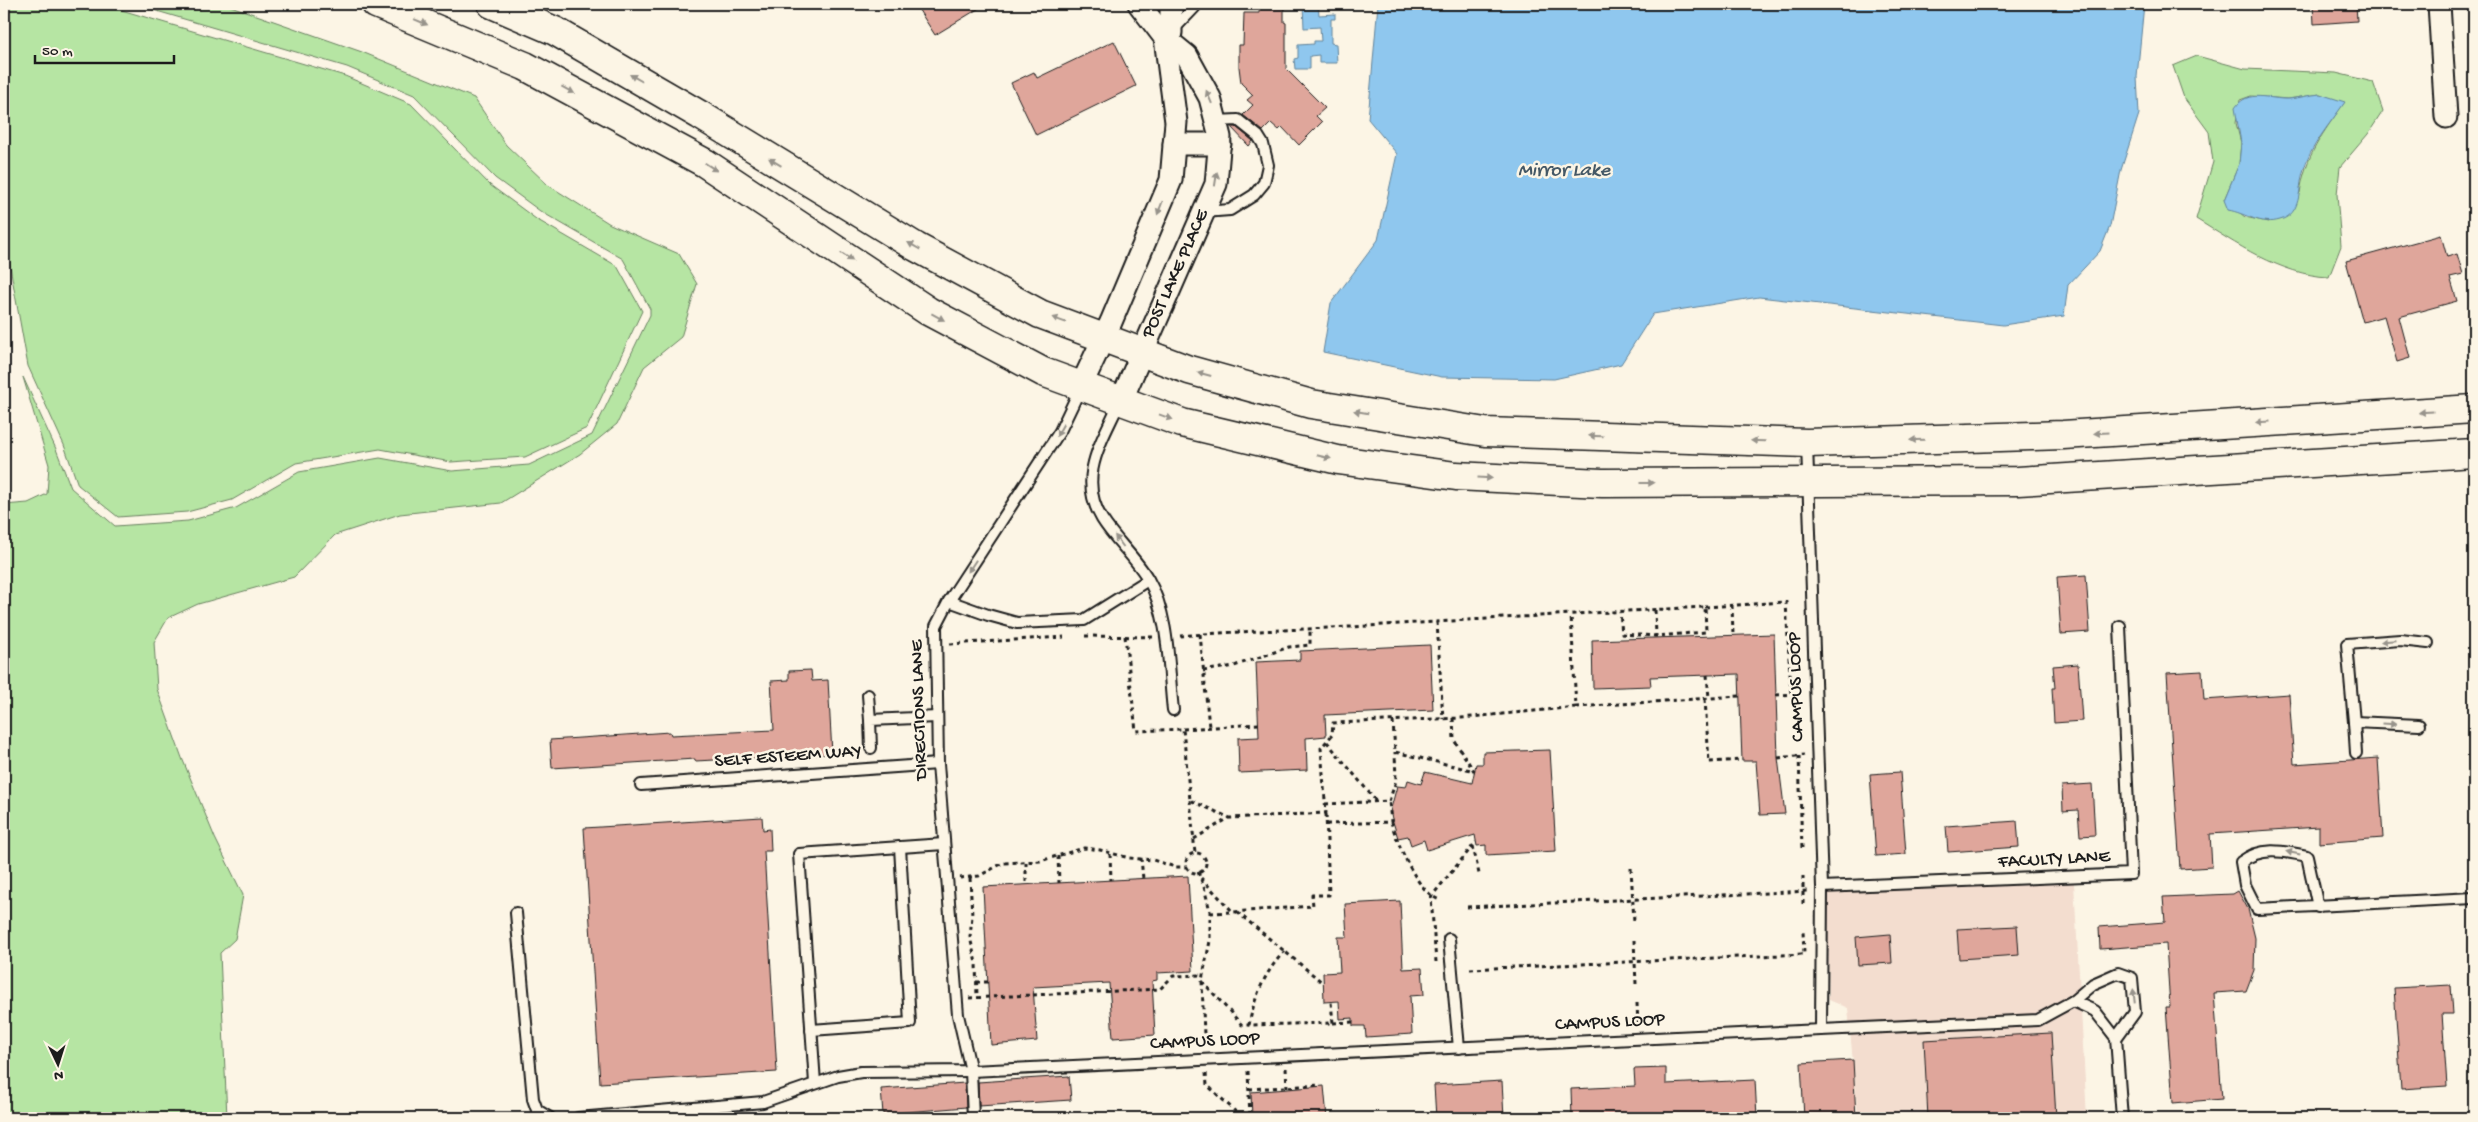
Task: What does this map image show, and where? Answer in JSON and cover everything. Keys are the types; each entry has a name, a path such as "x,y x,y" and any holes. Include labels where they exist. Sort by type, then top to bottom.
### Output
{"main road":[{"path":"376,4 525,66 697,158 928,311 1043,372 1182,423 1338,460 1456,476 1602,483 2018,481 2474,453"},
{"path":"492,4 555,31 916,247 1040,314 1189,370 1311,404 1485,432 1807,443 2063,435 2474,409"}],"street":[{"name":"POST LAKE PLACE","path":"1121,400 1216,184 1220,144 1210,98 1187,56 1139,4"},
{"name":"POST LAKE PLACE","path":"1081,386 1104,338 1171,180 1176,122 1168,36 1170,4"},
{"path":"2439,4 2446,117"},
{"path":"1174,144 1220,144"}],"lane":[{"path":"1168,36 1196,4"},
{"path":"1204,212 1230,210 1254,195 1264,183 1268,164 1263,144 1258,136 1238,120 1216,121"},
{"name":"DIRECTIONS LANE","path":"973,1118 972,1071 958,1015 944,844 938,764 936,626 949,601 1060,431 1081,386"},
{"path":"1121,400 1093,462 1090,490 1101,518 1148,580 1162,616 1173,710"},
{"name":"CAMPUS LOOP","path":"578,1118 763,1102 815,1083 861,1072 972,1071 1822,1030 1822,888 1807,443"},
{"path":"949,601 1017,623 1084,620 1148,580"},
{"name":"FACULTY LANE","path":"1822,888 2131,874 2120,626"},
{"path":"2356,753 2347,644 2400,640 2428,643"},
{"path":"868,695 871,748"},
{"path":"870,720 937,716"},
{"path":"2354,722 2420,725"},
{"name":"SELF ESTEEM WAY","path":"640,785 938,764"},
{"path":"815,1083 798,854 944,844"},
{"path":"811,1030 910,1023 900,847"},
{"path":"2318,907 2307,856 2279,850 2252,853 2240,862 2245,885 2257,910 2318,907 2474,898"},
{"path":"516,913 532,1100 537,1110 550,1118"},
{"path":"1449,939 1459,1048"},
{"path":"1822,1030 2038,1020 2073,1001 2093,984 2118,972 2132,978 2135,1012 2116,1038"},
{"path":"2073,1001 2095,1012 2116,1038 2122,1118"}],"path":[{"path":"1177,636 1786,602 1791,694"},
{"path":"1732,606 1733,635"},
{"path":"1620,612 1622,634 1656,636 1706,632 1705,607"},
{"path":"1655,610 1656,636"},
{"path":"1571,614 1576,707"},
{"path":"1437,622 1443,719"},
{"path":"1204,671 1234,666 1289,647 1310,645 1310,629"},
{"path":"1200,634 1209,727"},
{"path":"1078,636 1154,637"},
{"path":"1125,636 1136,731 1259,724"},
{"path":"945,645 1068,637"},
{"path":"1707,675 1709,762 1742,760"},
{"path":"1776,694 1801,693 1801,702"},
{"path":"1210,913 1313,906 1312,895 1329,895 1321,748 1332,735 1333,723 1443,719 1576,707 1740,696"},
{"path":"1395,752 1475,771 1454,740 1454,718"},
{"path":"1393,721 1396,781 1389,802 1390,822 1401,853 1431,897 1434,958 1437,965"},
{"path":"1183,729 1195,853"},
{"path":"1327,742 1377,802"},
{"path":"1778,758 1804,756 1804,747"},
{"path":"1799,756 1802,849"},
{"path":"1190,800 1230,818 1326,813"},
{"path":"1325,804 1389,802"},
{"path":"1194,839 1230,818"},
{"path":"1326,824 1390,822"},
{"path":"1431,897 1476,842"},
{"path":"1473,846 1479,874"},
{"path":"947,879 970,878 988,872 1003,863 1026,862 1058,856 1084,848 1129,858 1141,858 1175,867 1188,867 1192,871 1198,872 1204,869 1206,862 1201,854 1195,853 1188,858 1188,867"},
{"path":"1110,853 1111,880"},
{"path":"1058,856 1060,883"},
{"path":"1141,858 1143,878"},
{"path":"1026,862 1026,885"},
{"path":"1631,868 1634,922"},
{"path":"1198,872 1210,913 1210,941 1202,980 1204,1036"},
{"path":"1802,876 1803,906"},
{"path":"970,878 972,916 970,938 976,963 977,997"},
{"path":"1201,878 1235,912 1323,983"},
{"path":"1467,907 1803,891 1822,888"},
{"path":"1431,897 1440,900"},
{"path":"1470,969 1804,954 1803,931"},
{"path":"1634,940 1636,984"},
{"path":"1249,1025 1252,1006 1268,972 1284,951"},
{"path":"957,998 1160,989 1173,976 1203,975"},
{"path":"1202,980 1242,1025 1353,1022"},
{"path":"976,982 988,982"},
{"path":"1331,1002 1333,1022"},
{"path":"1637,1003 1639,1039"},
{"path":"1247,1058 1250,1118"},
{"path":"1206,1070 1207,1085 1240,1118"},
{"path":"1249,1090 1320,1085"}],"shaded area":[{"path":"2074,883 2087,1118 1858,1118 1848,1008 1829,1000 1827,891"}],"green space":[{"path":"4,4 101,4 345,76 411,104 490,185 536,219 617,266 642,311 587,428 525,457 451,462 380,449 296,463 232,500 187,512 118,517 78,485 64,445 28,366 4,233 4,135 8,97 4,87"},
{"path":"133,4 225,4 362,52 474,98 506,145 548,185 610,224 679,254 697,284 681,337 644,367 617,424 580,454 501,503 400,514 335,535 294,577 198,604 168,618 154,642 157,689 182,758 215,838 243,895 235,939 220,953 227,1118 4,1118 4,505 28,503 47,494 49,465 23,377 56,449 71,488 115,526 188,521 236,508 299,472 380,458 452,471 529,465 592,435 650,315 650,309 623,259 540,211 495,178 414,95 347,67"},
{"path":"2197,56 2245,69 2336,73 2373,82 2383,111 2368,134 2340,167 2337,194 2341,246 2329,277 2311,275 2276,264 2196,219 2213,162 2209,132 2184,98 2173,66","holes":["2320,94 2344,103 2316,145 2306,168 2300,193 2268,222 2245,217 2224,200 2239,164 2241,143 2236,123 2240,100 2251,96 2288,99"]}],"water":[{"path":"1303,4 1318,4 1319,15 1335,14 1335,19 1331,19 1331,43 1336,44 1337,63 1319,63 1319,55 1310,56 1310,69 1295,69 1294,59 1298,58 1298,45 1314,44 1314,41 1321,41 1320,27 1304,28"},
{"name":"Mirror Lake","path":"1378,4 2144,4 2137,77 2139,114 2121,170 2110,226 2100,251 2068,285 2064,316 2003,325 1759,297 1653,314 1621,364 1554,379 1442,377 1323,352 1331,303 1378,240 1397,154 1368,119"},
{"path":"2320,94 2345,102 2310,153 2303,172 2296,207 2287,217 2273,221 2260,220 2228,210 2224,200 2239,164 2241,143 2235,108 2246,98 2259,96 2289,99"}],"building":[{"path":"915,4 986,4 935,35"},
{"path":"1260,4 1284,4 1286,69 1325,108 1316,116 1322,122 1299,145 1282,127 1279,130 1271,123 1263,131 1243,115 1253,105 1247,100 1253,95 1241,83 1239,45 1243,45 1244,13 1259,13"},
{"path":"2313,4 2356,4 2357,21 2314,24"},
{"path":"1114,41 1136,86 1036,135 1011,83 1034,72 1037,78"},
{"path":"1231,127 1236,127 1253,141 1249,146"},
{"path":"2441,235 2447,257 2457,254 2463,274 2450,277 2457,301 2399,317 2410,358 2397,362 2384,316 2363,322 2346,261"},
{"path":"2086,575 2090,632 2061,634 2057,577"},
{"path":"1774,634 1778,758 1785,814 1760,815 1756,761 1742,761 1739,674 1650,677 1651,686 1593,688 1592,640"},
{"path":"1430,645 1433,710 1325,715 1326,736 1306,738 1307,770 1239,773 1238,738 1259,737 1256,662 1300,660 1300,651"},
{"path":"2078,664 2082,721 2054,723 2052,688 2055,688 2053,666"},
{"path":"811,670 812,681 828,680 832,754 695,761 695,759 552,768 550,740 670,732 671,735 774,730 771,681 789,680 789,671"},
{"path":"2202,671 2204,700 2289,694 2294,764 2378,758 2383,838 2319,843 2319,827 2210,834 2212,867 2180,869 2167,673"},
{"path":"1550,750 1556,851 1486,855 1486,845 1477,846 1475,835 1427,850 1424,840 1411,845 1408,836 1398,838 1390,812 1397,786 1406,787 1408,780 1421,784 1425,772 1472,783 1476,764 1483,764 1483,752"},
{"path":"1900,772 1906,854 1876,856 1870,774"},
{"path":"2092,784 2095,835 2080,836 2078,810 2063,811 2062,786"},
{"path":"762,817 763,830 770,829 771,851 764,851 777,1072 600,1083 584,828"},
{"path":"2017,821 2019,847 1948,852 1946,826"},
{"path":"1188,876 1193,971 1157,973 1157,980 1152,981 1155,1035 1113,1038 1109,983 1033,987 1037,1041 991,1045 983,887"},
{"path":"2238,891 2248,909 2255,938 2254,970 2246,991 2214,993 2222,1099 2173,1103 2166,1007 2170,1007 2166,944 2100,949 2099,927 2165,922 2163,897 2233,894"},
{"path":"1400,901 1403,969 1422,968 1424,995 1410,996 1412,1034 1366,1037 1365,1026 1353,1026 1353,1018 1340,1019 1339,1001 1324,1002 1323,973 1340,972 1338,937 1347,937 1345,904"},
{"path":"2017,926 2019,955 1959,959 1957,929"},
{"path":"1890,934 1892,963 1858,965 1856,937"},
{"path":"2451,985 2453,1014 2442,1014 2447,1086 2401,1089 2394,988"},
{"path":"2051,1033 2056,1118 1928,1118 1924,1040"},
{"path":"1853,1060 1856,1118 1804,1118 1801,1063"},
{"path":"1666,1068 1666,1084 1755,1080 1757,1118 1572,1118 1571,1089 1635,1086 1634,1069"},
{"path":"1069,1076 1071,1100 979,1106 978,1082"},
{"path":"1502,1081 1504,1118 1436,1118 1434,1085"},
{"path":"965,1083 966,1107 883,1114 881,1089"},
{"path":"1324,1086 1327,1118 1252,1118 1251,1092"}]}
